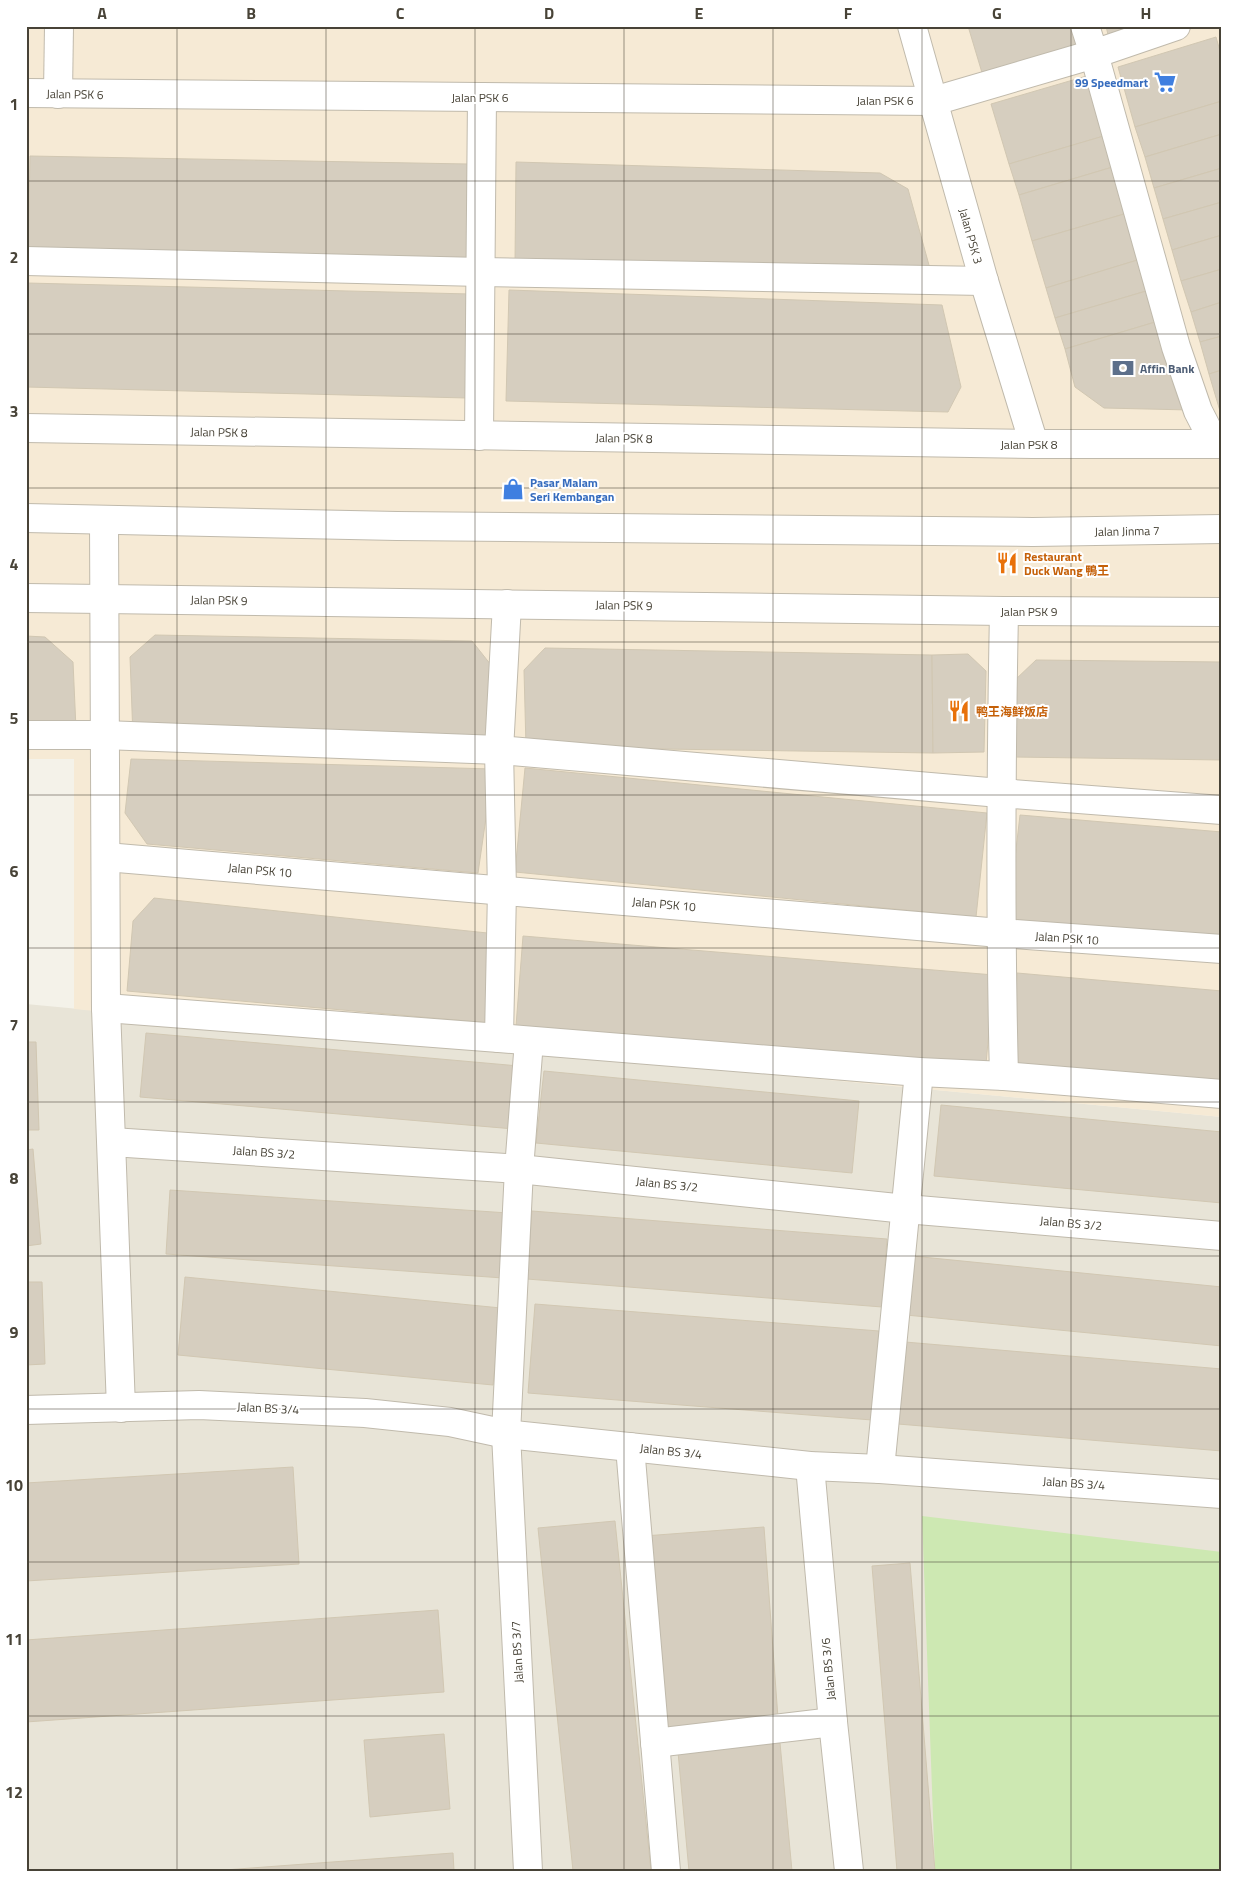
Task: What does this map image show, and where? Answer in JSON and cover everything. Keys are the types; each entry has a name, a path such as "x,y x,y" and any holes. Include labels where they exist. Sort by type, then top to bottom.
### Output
{"street":[{"path":"58,94 59,26"},
{"name":"Jalan PSK 3","path":"912,26 984,281 1034,444"},
{"path":"1084,26 1094,54 1176,347 1198,411 1218,444"},
{"name":"Jalan PSK 6","path":"26,94 934,101 1094,54 1176,26"},
{"path":"479,436 482,97"},
{"path":"26,261 481,272 984,281"},
{"name":"Jalan PSK 8","path":"26,428 1034,444 1218,444"},
{"name":"Jalan Jinma 7","path":"26,518 407,526 1033,532 1222,529"},
{"path":"104,520 106,1008 121,1408"},
{"name":"Jalan PSK 9","path":"26,598 1004,611 1222,612"},
{"path":"499,1038 502,890 499,750 507,604"},
{"path":"1004,611 1000,793 1000,933 1004,1076"},
{"path":"26,734 499,750 1222,810"},
{"name":"Jalan PSK 10","path":"106,857 1000,933 1222,949"},
{"path":"106,1008 1222,1094"},
{"name":"Jalan BS 3/7","path":"528,1871 506,1434 519,1169 529,1042"},
{"path":"880,1469 919,1072"},
{"name":"Jalan BS 3/2","path":"112,1142 519,1169 906,1209 1222,1236"},
{"name":"Jalan BS 3/4","path":"26,1410 199,1405 365,1413 450,1422 506,1434 810,1466 880,1469 1222,1494"},
{"path":"630,1447 666,1871"},
{"name":"Jalan BS 3/6","path":"810,1466 833,1722 849,1871"},
{"path":"655,1743 833,1722"}],"shaded area":[{"path":"26,26 1222,26 1222,1117 74,1009 74,759 26,759"},
{"path":"26,1004 1222,1117 1222,1871 26,1871"}],"green space":[{"path":"922,1516 1222,1552 1222,1871 935,1871"}],"building":[{"path":"968,26 1075,26 1081,47 983,76"},
{"path":"1106,26 1151,26 1109,39"},
{"path":"1216,37 1222,58 1222,101 1135,127 1118,67"},
{"path":"1090,75 1107,135 1009,164 991,104"},
{"path":"1222,101 1222,134 1145,157 1135,127"},
{"path":"1222,134 1222,168 1154,188 1145,157"},
{"path":"1107,135 1116,166 1019,195 1009,164"},
{"path":"30,156 468,164 467,264 28,256"},
{"path":"516,162 880,173 908,189 932,276 515,263"},
{"path":"1116,166 1131,212 1032,241 1019,195"},
{"path":"1222,168 1222,202 1163,219 1154,188"},
{"path":"1222,202 1222,235 1172,250 1163,219"},
{"path":"1131,212 1144,258 1046,288 1032,241"},
{"path":"1222,235 1222,269 1181,281 1172,250"},
{"path":"1144,258 1153,289 1055,318 1046,288"},
{"path":"1222,269 1222,302 1191,312 1181,281"},
{"path":"27,283 470,294 467,398 26,387"},
{"path":"1153,289 1162,320 1065,349 1055,318"},
{"path":"509,290 942,305 961,387 948,412 506,401"},
{"path":"1222,302 1222,336 1200,342 1191,312"},
{"name":"Affin Bank","path":"1162,320 1190,410 1104,408 1075,387 1065,349"},
{"path":"1222,336 1222,370 1209,374 1200,342"},
{"path":"1222,370 1222,411 1220,411 1209,374"},
{"path":"155,635 472,641 491,665 488,742 133,737 130,657"},
{"path":"26,636 45,637 73,662 76,729 26,729"},
{"path":"545,648 932,655 933,753 526,747 524,670"},
{"name":"鸭王海鲜饭店","path":"968,654 986,671 984,752 933,753 932,655"},
{"path":"1036,660 1222,662 1222,760 1012,757 1014,681"},
{"path":"131,759 493,769 478,873 147,844 125,813"},
{"path":"525,768 987,813 976,917 515,872"},
{"path":"1020,815 1222,832 1222,938 1008,919"},
{"path":"154,898 497,934 490,1023 127,991 133,921"},
{"path":"523,936 994,975 986,1064 516,1026"},
{"path":"1017,973 1222,991 1222,1088 1012,1070"},
{"path":"146,1033 519,1066 514,1129 140,1097"},
{"path":"26,1042 36,1042 39,1130 26,1130"},
{"path":"544,1071 859,1101 852,1173 536,1143"},
{"path":"941,1105 1222,1132 1222,1203 934,1176"},
{"path":"33,1149 41,1244 26,1246 26,1150"},
{"path":"170,1190 508,1213 503,1278 166,1254"},
{"path":"532,1211 887,1239 882,1307 527,1279"},
{"path":"912,1256 1222,1287 1222,1346 906,1315"},
{"path":"185,1277 501,1308 493,1385 178,1355"},
{"path":"26,1282 42,1282 45,1364 26,1365"},
{"path":"535,1304 879,1331 872,1420 528,1393"},
{"path":"905,1342 1222,1369 1222,1451 898,1424"},
{"path":"293,1467 299,1564 26,1581 26,1483"},
{"path":"615,1521 651,1871 573,1871 538,1528"},
{"path":"764,1527 778,1718 659,1728 644,1536"},
{"path":"910,1563 935,1871 897,1871 872,1566"},
{"path":"438,1610 444,1692 26,1722 26,1640"},
{"path":"444,1734 450,1809 370,1817 364,1740"},
{"path":"780,1743 792,1871 689,1871 678,1752"},
{"path":"453,1853 454,1871 211,1871"}],"place":[{"name":"99 Speedmart","path":"1165,82"},
{"name":"Affin Bank","path":"1123,368"},
{"name":"Pasar Malam Seri Kembangan","path":"513,489"},
{"name":"Restaurant Duck Wang 鴨王","path":"1007,563"},
{"name":"鸭王海鲜饭店","path":"959,711"}]}
